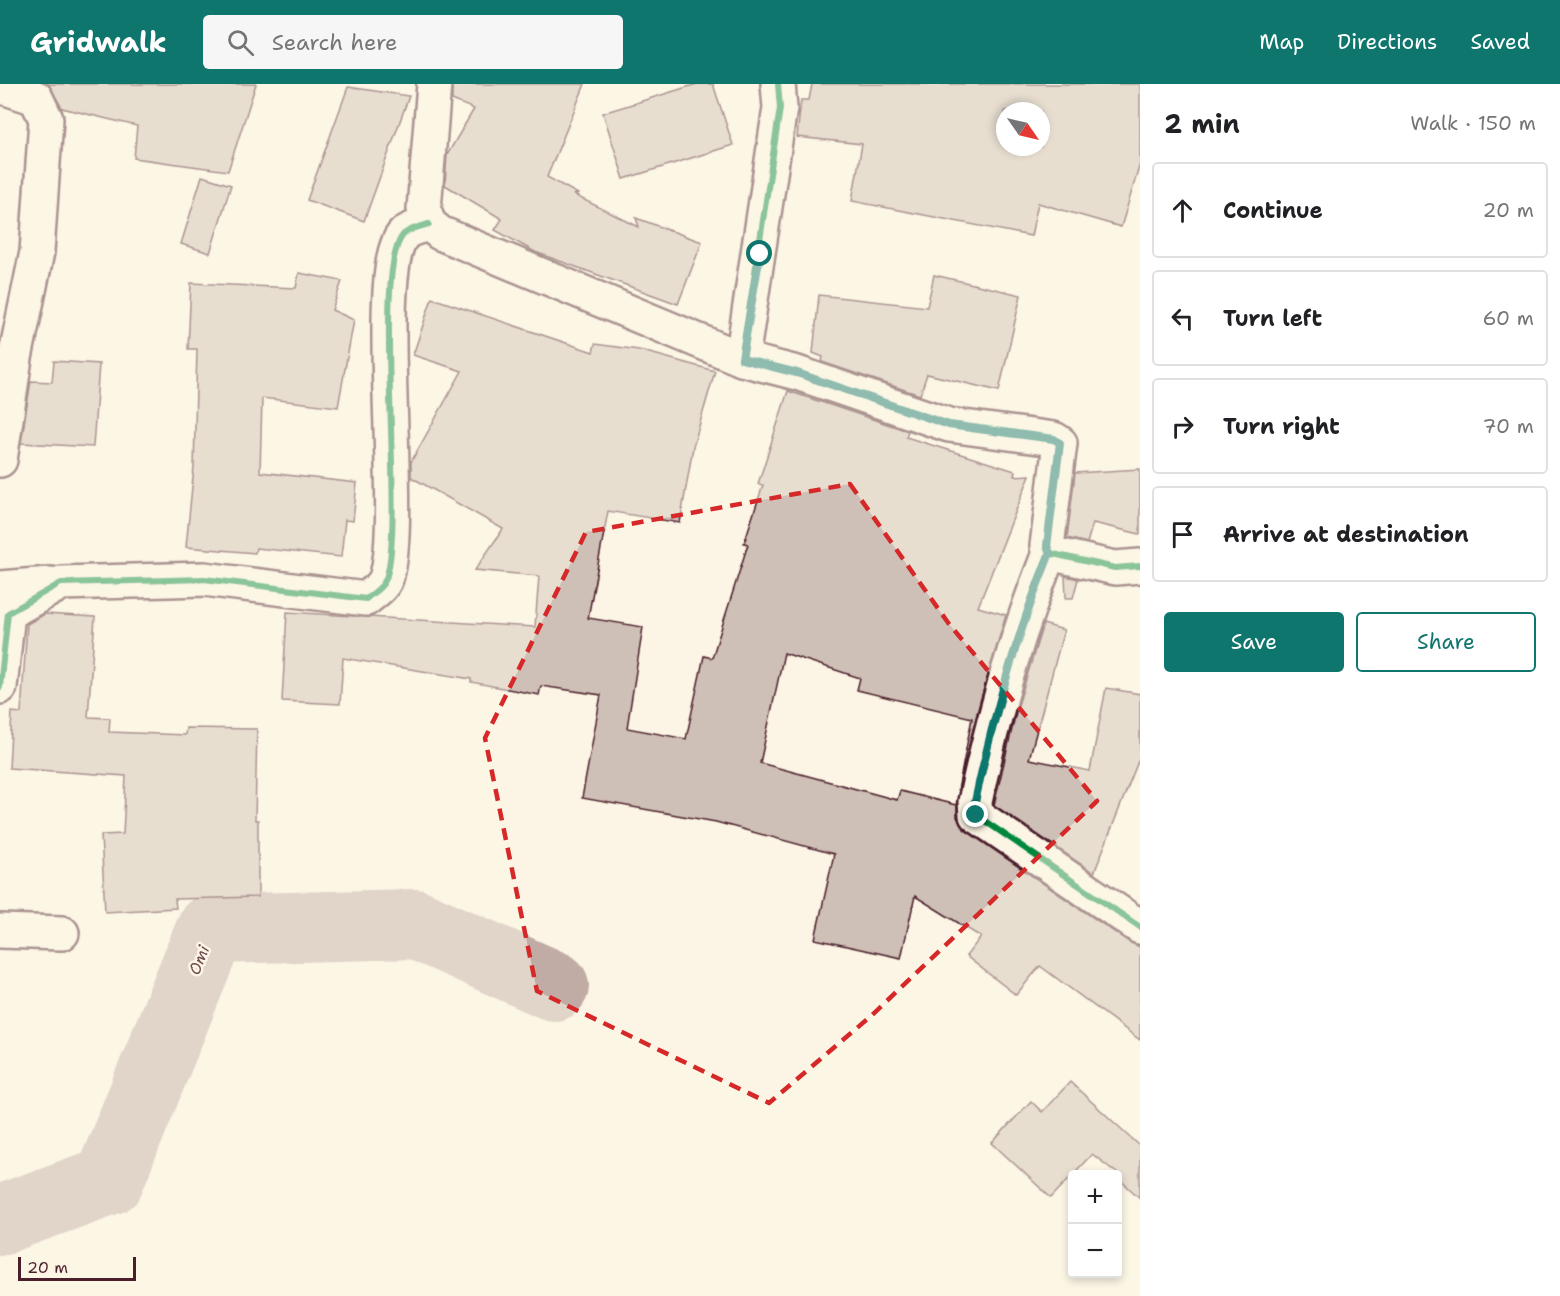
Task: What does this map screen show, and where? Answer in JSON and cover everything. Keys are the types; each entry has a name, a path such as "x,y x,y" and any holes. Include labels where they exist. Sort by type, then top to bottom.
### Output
{"street":[{"path":"434,84 424,209 429,224 440,233 742,359 797,373 949,425 1054,439 1060,443 1047,546 1050,553 1025,613 991,723 975,802 976,815 1140,927"},
{"path":"742,359 780,108 778,84"},
{"path":"0,86 36,98 46,119 37,252 15,358 0,460"},
{"path":"0,588 61,583 204,579 366,598 379,588 387,577 394,515 388,296 398,246 404,234 429,224"},
{"path":"1050,553 1115,568 1140,566"},
{"path":"0,687 8,613 61,583"},
{"path":"0,931 62,933"}],"highlighted area":[{"path":"850,484 949,624 1097,801 871,1016 769,1103 537,991 485,738 586,532"}],"building":[{"path":"48,84 256,84 228,171 134,158 137,126 62,108"},
{"path":"452,84 585,84 547,177 578,194 574,195 639,227 636,218 702,242 678,304 535,252 495,230 502,219 445,185 447,155 474,109 452,100"},
{"path":"697,84 713,84 733,145 624,179 603,113"},
{"path":"812,84 1140,84 1140,164 1121,227 1038,203 1031,236 852,201 862,144 797,137 801,100 809,100"},
{"path":"348,87 409,96 364,221 307,200"},
{"path":"202,176 231,185 210,253 181,244"},
{"path":"299,273 342,281 332,310 354,320 338,407 262,398 260,472 357,483 353,521 345,520 341,557 256,548 255,553 186,547 194,467 197,349 188,349 191,283 296,288"},
{"path":"934,275 1021,295 999,391 927,374 920,395 822,362 823,357 813,353 819,295 927,307"},
{"path":"432,298 593,352 595,344 639,350 715,371 693,447 680,523 608,511 588,618 643,627 627,728 686,739 704,656 712,658 748,544 744,543 763,485 758,484 788,391 908,431 906,437 1015,471 1014,476 1030,475 978,607 1006,615 980,702 958,790 972,718 857,690 860,678 784,653 760,763 897,800 900,791 956,805 957,800 957,817 965,830 1129,942 1140,947 1140,1040 1040,966 1016,995 966,956 981,937 915,896 901,958 815,939 834,854 716,822 582,798 601,695 541,686 539,695 471,682 471,679 343,658 340,704 282,701 287,612 535,627 539,576 475,570 503,529 411,477 411,462 462,371 413,355"},
{"path":"54,361 99,364 93,447 21,443 31,381 52,382"},
{"path":"1140,469 1140,534 1093,523 1087,543 1067,538 1075,473"},
{"path":"1065,576 1078,579 1073,598 1066,598"},
{"path":"45,614 95,617 88,717 110,718 109,732 185,735 186,728 257,729 255,820 258,820 258,897 175,899 176,908 105,912 101,835 123,834 126,776 9,768 12,712 21,713 27,624"},
{"path":"1043,624 1064,630 1029,759 1090,771 1106,688 1140,694 1140,756 1094,873 994,805 1016,712"},
{"path":"1070,1082 1140,1146 1140,1198 1122,1182 1122,1170 1113,1170 1092,1154 1077,1170 1068,1170 1068,1180 1051,1198 992,1143 1031,1101 1042,1112"}],"waterway":[{"name":"Omi","path":"0,1220 109,1180 211,929 415,924 554,986"}],"cycle path":[{"path":"778,84 780,108 742,359 797,373 949,425 1054,439 1060,443 1047,546 1049,553 1115,568 1140,566"},
{"path":"0,687 8,613 61,583 204,579 366,599 382,586 387,575 392,544 390,292 395,255 404,234 429,224"},
{"path":"1049,553 1026,614 998,707 975,802 976,815 1140,927"}],"route":[{"path":"760,254 742,359 797,373 949,425 1054,439 1060,443 1047,546 1050,553 1025,613 991,723 975,802 976,815"}]}
